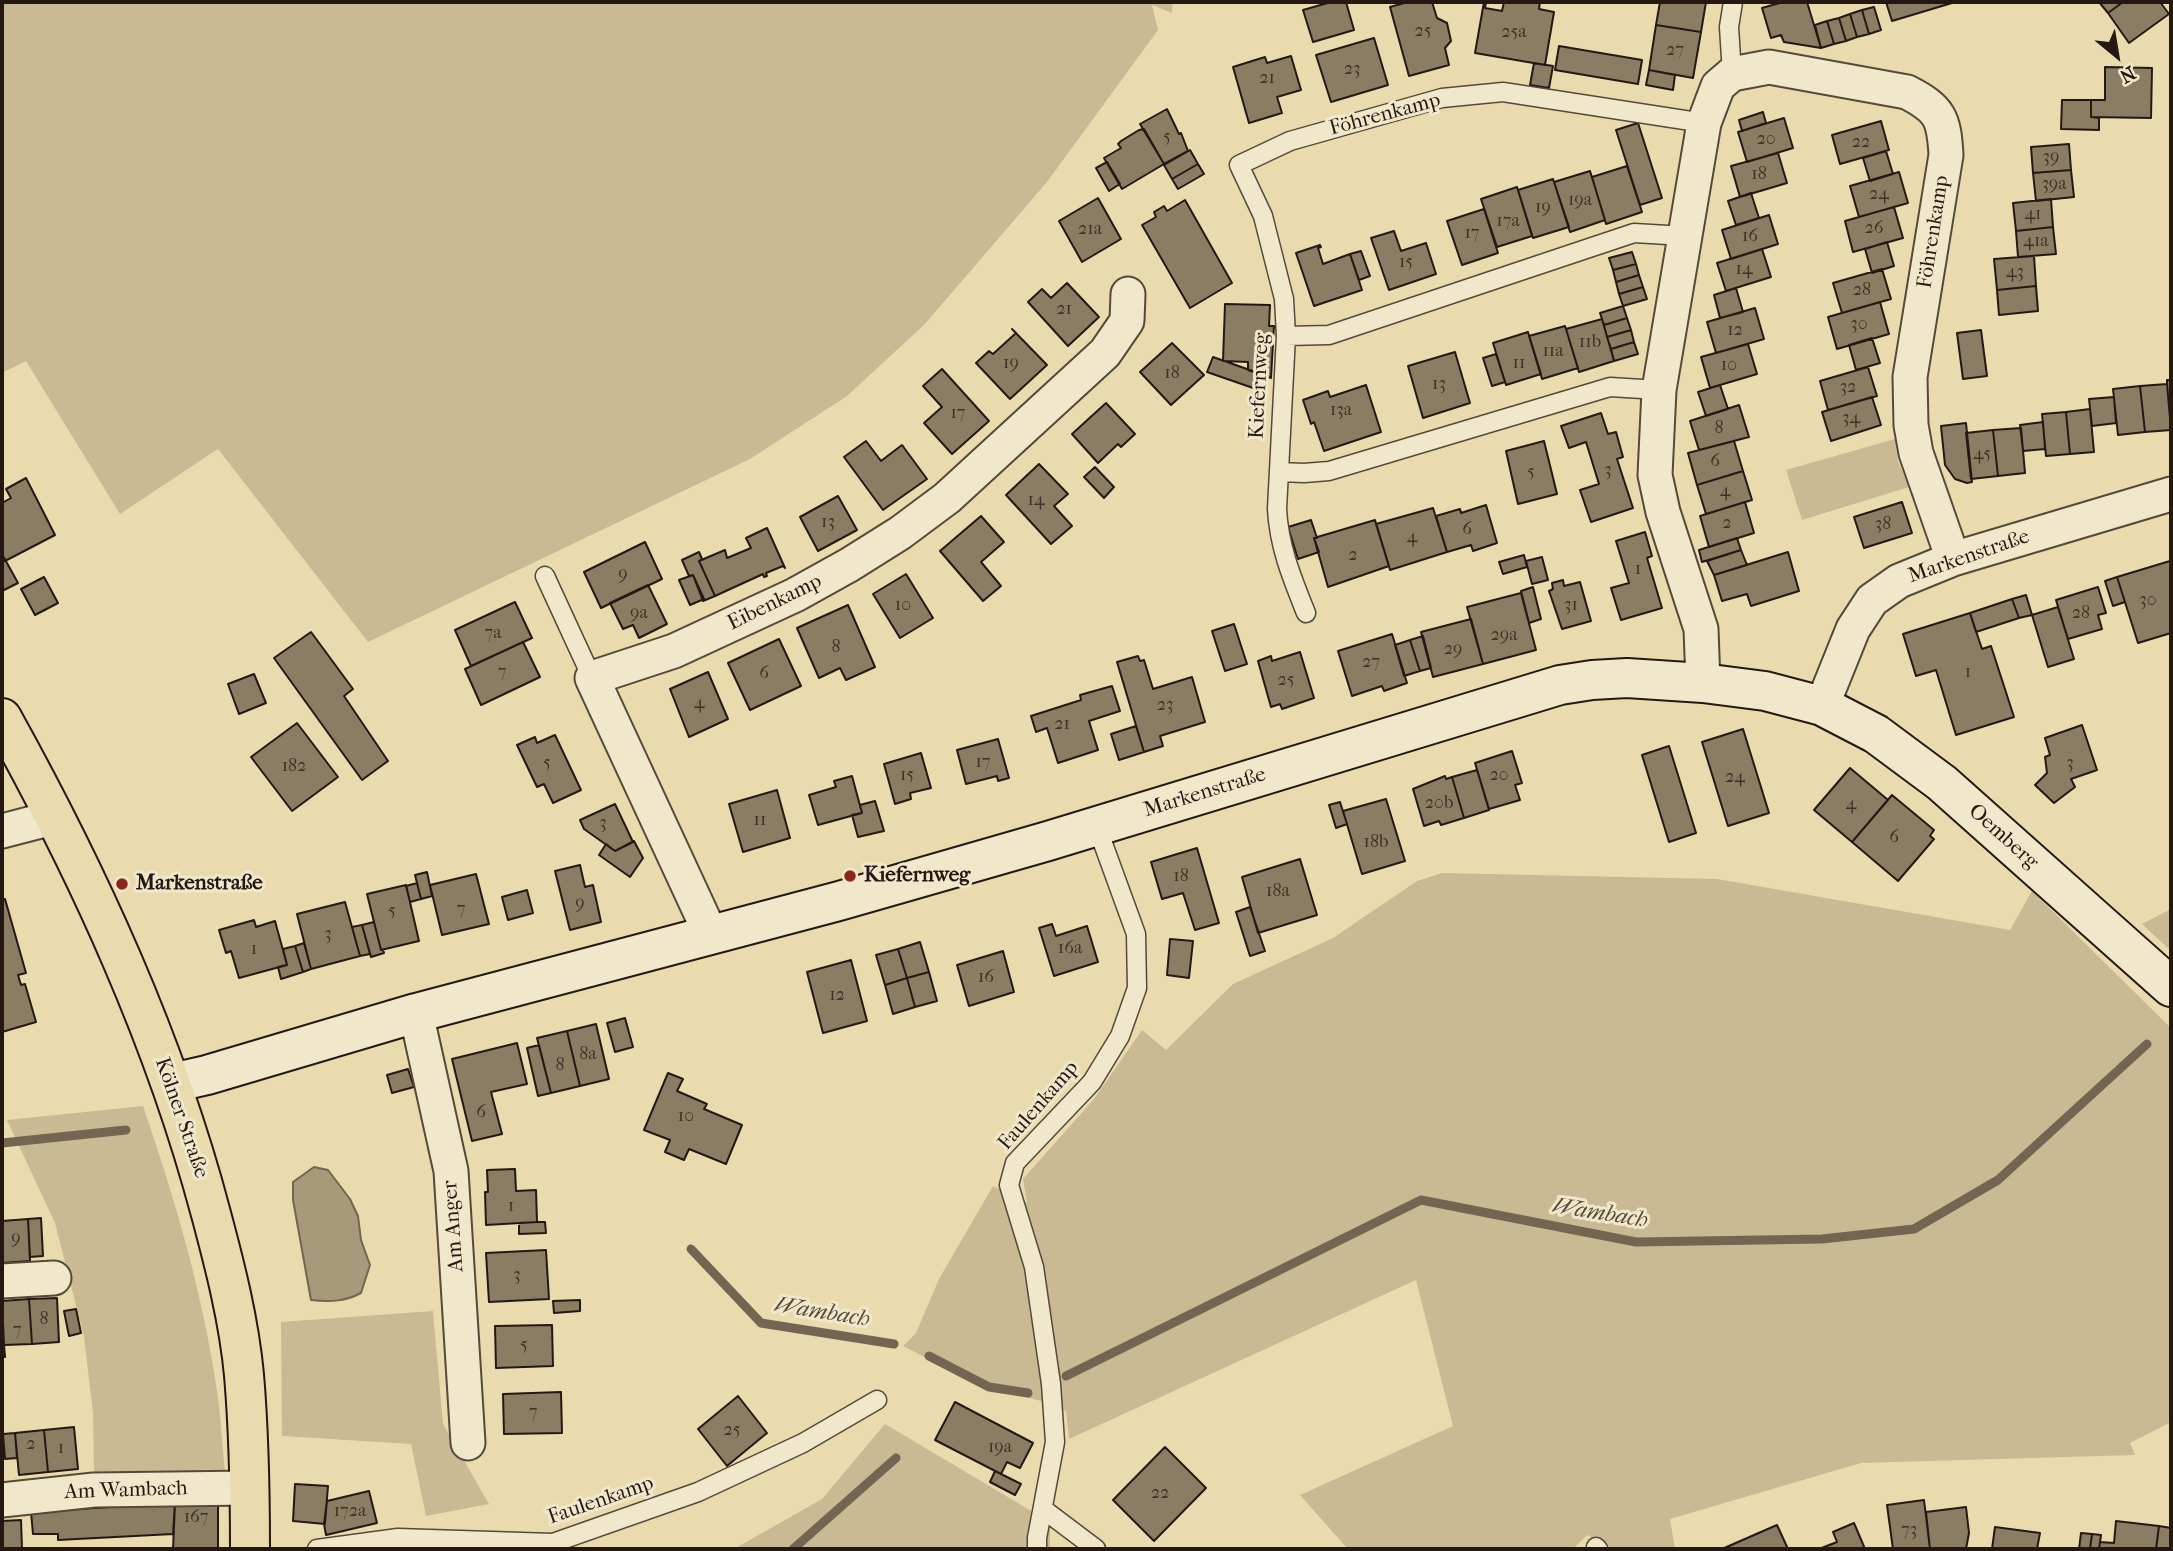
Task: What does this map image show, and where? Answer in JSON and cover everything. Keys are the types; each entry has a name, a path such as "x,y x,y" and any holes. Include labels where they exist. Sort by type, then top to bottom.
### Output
{"main road":[{"name":"Kölner Straße","path":"2,718 56,817 93,893 172,1083 200,1170 226,1271 244,1373 250,1549"}],"street":[{"name":"Föhrenkamp","path":"1732,74 1769,67 1907,92 1924,101 1940,116 1945,132 1946,155 1910,377 1911,425 1916,453 1952,559"},
{"path":"1703,683 1701,629 1663,512 1656,475 1659,390 1704,123 1718,86 1732,74"},
{"name":"Eibenkamp","path":"592,678 674,652 849,565 900,533 947,498 1105,353 1127,321 1128,294"},
{"name":"Markenstraße","path":"172,1083 416,1013 852,897 1097,827 1560,685 1627,678 1703,683 1765,691 1822,706 1853,629 1872,600 1899,581 1952,559 2171,494"},
{"path":"592,678 711,935"},
{"name":"Oemberg","path":"1822,706 1876,734 1942,783 2171,987"},
{"path":"2,831 56,817"},
{"name":"Am Anger","path":"416,1013 451,1171 468,1443"},
{"path":"2,1281 54,1278"},
{"name":"Am Wambach","path":"2,1500 94,1490 250,1488"}],"lane":[{"path":"1732,74 1729,27 1733,2"},
{"name":"Föhrenkamp","path":"1239,165 1290,141 1442,98 1503,92 1704,123"},
{"name":"Kiefernweg","path":"1239,165 1263,216 1284,299 1286,336 1276,509 1283,554 1306,613"},
{"path":"1286,336 1329,335 1634,233 1685,236"},
{"path":"1279,472 1304,474 1329,471 1610,387 1659,390"},
{"path":"545,576 592,678"},
{"name":"Faulenkamp","path":"1037,1549 1055,1442 1051,1384 1034,1268 1009,1185 1015,1163 1093,1082 1120,1036 1137,988 1136,934 1097,827"},
{"name":"Faulenkamp","path":"317,1549 398,1538 553,1543 698,1492 803,1443 877,1400"},
{"path":"1042,1509 1096,1549"}],"shaded area":[{"path":"2,2 1173,2 1172,13 1152,5 1158,30 1047,182 924,325 847,396 750,459 368,642 218,449 120,514 26,361 2,373"},
{"path":"1895,439 1898,461 1909,487 1802,520 1786,470"},
{"path":"1442,873 1717,879 2010,930 2032,891 2171,1028 2171,1422 2130,1443 2135,1455 1861,1463 1670,1519 1675,1549 1608,1549 1587,1535 1573,1549 1345,1549 1300,1495 1453,1426 1416,1280 1069,1439 1066,1411 1046,1402 982,1387 903,1346 916,1333 939,1279 993,1186 1027,1203 1023,1179 1094,1099 1142,1030 1166,1050 1233,984 1333,938 1417,881"},
{"path":"2171,909 2171,951 2142,924"},
{"path":"143,1106 177,1211 196,1283 211,1355 225,1471 94,1474 93,1413 84,1337 55,1223 7,1120"},
{"path":"314,1167 328,1170 350,1199 358,1216 361,1240 370,1265 361,1293 342,1300 311,1300 293,1200 293,1182"},
{"path":"433,1311 443,1424 489,1504 426,1516 411,1444 282,1436 281,1322"},
{"path":"885,1424 1050,1522 1050,1549 734,1549 822,1499"}],"building":[{"path":"1331,2 1346,2 1354,30 1313,42 1303,10"},
{"path":"1408,2 1432,2 1437,18 1447,23 1451,41 1445,48 1449,65 1409,76 1390,7"},
{"path":"1484,2 1485,8 1502,11 1504,2 1540,2 1539,9 1554,12 1545,65 1475,53"},
{"path":"1660,2 1706,2 1701,32 1656,25"},
{"path":"1783,2 1807,2 1821,48 1784,42 1781,35 1771,38 1762,8"},
{"path":"1886,2 1951,2 1952,3 1892,21"},
{"path":"2099,2 2123,2 2108,13"},
{"path":"2123,2 2160,2 2169,14 2129,43 2108,13"},
{"path":"1874,7 1881,30 1869,34 1862,10"},
{"path":"1862,10 1869,34 1857,37 1850,14"},
{"path":"1850,14 1857,37 1846,41 1839,18"},
{"path":"1839,18 1846,41 1834,44 1827,21"},
{"path":"1827,21 1834,44 1821,48 1815,25"},
{"path":"1656,25 1701,32 1693,78 1649,70"},
{"path":"1374,38 1388,85 1331,102 1316,55"},
{"path":"1559,46 1642,60 1638,84 1555,70"},
{"path":"1291,56 1301,90 1277,97 1282,113 1249,123 1233,67 1265,57 1267,63"},
{"path":"1534,63 1553,66 1549,88 1530,85"},
{"path":"2105,67 2152,68 2151,118 2091,117 2091,100 2105,100"},
{"path":"1649,70 1675,75 1673,90 1646,85"},
{"path":"2062,100 2091,100 2091,117 2099,118 2099,130 2061,129"},
{"path":"1167,109 1188,151 1164,164 1140,124"},
{"path":"1763,112 1766,123 1742,131 1739,120"},
{"path":"1784,118 1793,148 1747,162 1738,132"},
{"path":"1881,121 1889,150 1840,164 1832,135"},
{"path":"1638,123 1662,198 1640,205 1616,130"},
{"path":"1144,129 1164,164 1122,189 1104,158 1121,148 1118,144 1121,141"},
{"path":"2069,144 2071,170 2033,173 2031,147"},
{"path":"1190,150 1198,164 1172,179 1164,165"},
{"path":"1886,151 1893,174 1870,181 1863,158"},
{"path":"1778,153 1787,183 1740,197 1731,166"},
{"path":"1107,162 1120,184 1109,191 1096,168"},
{"path":"1198,164 1204,174 1178,189 1172,179"},
{"path":"1627,166 1642,212 1606,224 1592,177"},
{"path":"2071,170 2074,197 2036,201 2033,173"},
{"path":"1590,171 1605,220 1570,232 1554,182"},
{"path":"1899,172 1908,203 1859,217 1850,186"},
{"path":"1553,179 1569,227 1533,238 1518,190"},
{"path":"1517,187 1532,236 1497,247 1481,199"},
{"path":"1751,193 1759,218 1736,225 1728,201"},
{"path":"1098,198 1121,239 1082,262 1059,221"},
{"path":"2051,199 2053,227 2016,231 2013,203"},
{"path":"1185,200 1232,283 1190,308 1142,225 1156,217 1154,212 1164,206 1167,211"},
{"path":"1894,207 1903,238 1853,252 1845,221"},
{"path":"1484,209 1498,253 1462,265 1447,221"},
{"path":"1769,215 1778,244 1731,259 1722,230"},
{"path":"2053,227 2056,254 2018,257 2016,231"},
{"path":"1394,231 1401,251 1426,243 1436,274 1389,290 1371,238"},
{"path":"1887,242 1894,266 1872,273 1865,249"},
{"path":"1320,245 1318,248 1323,264 1350,254 1362,290 1314,306 1296,253"},
{"path":"1762,249 1771,277 1726,291 1717,263"},
{"path":"1361,251 1370,276 1359,280 1350,254"},
{"path":"1632,252 1636,264 1613,270 1609,258"},
{"path":"2034,256 2036,286 1997,290 1994,259"},
{"path":"1636,264 1639,275 1616,282 1613,270"},
{"path":"1882,269 1891,299 1842,313 1833,283"},
{"path":"1639,275 1643,287 1619,294 1616,282"},
{"path":"1067,283 1099,317 1068,346 1028,302 1042,289 1051,298"},
{"path":"2036,286 2038,311 1999,315 1997,290"},
{"path":"1643,287 1647,299 1623,306 1619,294"},
{"path":"1736,288 1743,312 1720,318 1714,295"},
{"path":"1880,302 1889,334 1837,349 1828,317"},
{"path":"1225,304 1270,305 1269,326 1274,326 1271,378 1248,370 1248,362 1223,361"},
{"path":"1623,306 1627,318 1604,325 1600,313"},
{"path":"1755,308 1764,339 1716,353 1707,322"},
{"path":"1627,318 1631,330 1607,337 1604,325"},
{"path":"1602,319 1614,361 1579,372 1566,329"},
{"path":"1565,326 1578,368 1542,379 1529,336"},
{"path":"1631,330 1634,342 1611,349 1607,337"},
{"path":"1981,330 1987,376 1963,379 1957,333"},
{"path":"1528,332 1541,374 1506,385 1493,343"},
{"path":"1016,333 1047,365 1010,399 976,363 989,351 993,354"},
{"path":"1872,338 1880,363 1856,370 1849,345"},
{"path":"1634,342 1638,354 1614,361 1611,349"},
{"path":"1172,343 1204,375 1171,405 1140,372"},
{"path":"1748,344 1757,374 1710,388 1701,357"},
{"path":"1455,352 1470,403 1423,418 1408,366"},
{"path":"1496,354 1505,382 1492,386 1483,358"},
{"path":"1213,357 1261,374 1256,389 1207,372"},
{"path":"1868,367 1877,396 1828,410 1820,381"},
{"path":"942,369 989,421 952,454 924,423 942,407 923,386"},
{"path":"2167,380 2171,380 2171,430 2167,384"},
{"path":"2167,384 2171,430 2145,432 2140,386"},
{"path":"1366,385 1381,432 1324,451 1303,400 1328,391 1330,397"},
{"path":"1720,385 1728,409 1706,416 1698,392"},
{"path":"2140,386 2145,432 2118,435 2113,389"},
{"path":"1872,397 1881,425 1831,441 1822,412"},
{"path":"2114,397 2116,423 2092,426 2089,399"},
{"path":"1106,403 1135,434 1121,447 1118,444 1098,463 1072,434"},
{"path":"1739,405 1749,437 1699,450 1690,421"},
{"path":"2090,409 2094,452 2070,454 2066,412"},
{"path":"2066,412 2070,454 2046,456 2042,414"},
{"path":"1601,413 1608,434 1616,432 1623,457 1617,459 1633,508 1591,522 1580,490 1599,484 1586,442 1569,448 1561,426"},
{"path":"2043,422 2045,449 2023,451 2020,425"},
{"path":"1966,423 1972,482 1967,483 1955,479 1945,465 1941,426"},
{"path":"2021,428 2025,473 1998,476 1993,430"},
{"path":"1993,430 1998,476 1971,479 1966,433"},
{"path":"866,441 881,461 902,445 927,479 883,510 844,457"},
{"path":"1544,441 1557,494 1518,504 1506,451"},
{"path":"1734,441 1743,471 1697,485 1688,453"},
{"path":"1039,464 1068,494 1054,506 1072,526 1051,544 1006,495"},
{"path":"1095,467 1114,487 1104,498 1084,477"},
{"path":"1743,471 1752,500 1706,514 1697,485"},
{"path":"26,478 55,535 5,561 2,554 2,503 11,498 6,489"},
{"path":"838,496 857,530 818,551 800,517"},
{"path":"1745,502 1754,533 1709,547 1700,516"},
{"path":"1902,502 1912,533 1864,548 1854,517"},
{"path":"1486,505 1497,543 1473,551 1471,545 1447,552 1436,516 1460,509 1461,513"},
{"path":"1433,508 1447,552 1390,570 1376,524"},
{"path":"981,516 1004,542 981,562 1001,586 983,601 940,551"},
{"path":"1311,520 1319,552 1298,559 1288,527"},
{"path":"1375,520 1389,566 1328,587 1314,538"},
{"path":"767,528 785,568 783,566 766,573 767,576 764,577 763,574 715,596 699,561 725,550 727,558 751,548 746,538"},
{"path":"1645,532 1652,556 1647,558 1662,608 1621,620 1611,588 1629,583 1616,541"},
{"path":"1737,538 1741,550 1702,562 1699,550"},
{"path":"645,542 662,579 601,608 584,572"},
{"path":"1741,550 1747,565 1714,575 1707,561"},
{"path":"699,552 702,559 699,561 715,596 703,601 693,575 689,576 682,560"},
{"path":"1788,552 1799,591 1751,606 1747,594 1722,601 1714,575"},
{"path":"2,554 18,583 2,591"},
{"path":"1524,555 1527,567 1503,574 1499,562"},
{"path":"1542,557 1548,580 1532,584 1526,561"},
{"path":"2170,561 2171,633 2138,643 2117,577"},
{"path":"906,574 933,618 900,638 873,594"},
{"path":"693,575 704,599 690,605 679,580"},
{"path":"44,577 58,603 35,615 21,589"},
{"path":"2117,577 2125,602 2113,606 2105,581"},
{"path":"1563,580 1564,586 1580,582 1591,621 1562,629 1549,591 1553,589 1552,583"},
{"path":"648,585 667,624 639,638 633,625 623,629 610,603"},
{"path":"1533,587 1541,619 1529,623 1521,591"},
{"path":"2098,587 2106,613 2098,615 2102,629 2068,639 2056,600"},
{"path":"1521,593 1536,650 1483,664 1467,607"},
{"path":"2026,595 2032,615 2019,618 2012,599"},
{"path":"2012,599 2019,618 1976,632 1970,613"},
{"path":"515,602 532,638 471,666 455,630"},
{"path":"848,605 875,667 846,680 840,668 819,678 797,628"},
{"path":"2058,607 2074,659 2048,667 2032,615"},
{"path":"1970,613 1982,649 1991,646 2014,717 1956,735 1936,670 1916,676 1903,634"},
{"path":"1471,619 1483,664 1433,677 1421,632"},
{"path":"1234,624 1247,664 1225,671 1212,631"},
{"path":"311,632 353,689 344,696 388,761 362,780 274,658"},
{"path":"1392,634 1407,683 1384,691 1382,686 1352,696 1338,651"},
{"path":"1423,636 1431,668 1420,671 1410,640"},
{"path":"779,639 801,686 750,710 728,663"},
{"path":"1410,640 1420,671 1404,676 1395,645"},
{"path":"523,642 540,677 481,705 465,669"},
{"path":"1300,652 1314,698 1282,709 1280,704 1271,707 1258,661 1271,656 1272,661"},
{"path":"1138,656 1140,661 1144,660 1153,689 1192,677 1205,722 1160,736 1163,746 1144,752 1117,662"},
{"path":"708,672 728,719 689,737 670,689"},
{"path":"254,674 266,703 239,714 228,684"},
{"path":"1112,686 1120,711 1089,721 1098,750 1058,763 1047,728 1036,732 1031,716 1081,700 1080,695"},
{"path":"297,723 338,777 292,811 251,757"},
{"path":"2082,725 2097,770 2071,779 2075,787 2054,803 2035,785 2047,773 2045,757 2050,755 2045,738"},
{"path":"1136,726 1144,752 1119,760 1111,734"},
{"path":"1743,729 1769,813 1728,826 1702,742"},
{"path":"555,735 581,790 553,803 544,784 537,787 517,745 535,737 537,743"},
{"path":"998,739 1009,778 998,781 997,776 966,784 957,750"},
{"path":"1669,746 1696,833 1669,842 1642,755"},
{"path":"1512,751 1522,783 1515,785 1520,800 1489,809 1475,763"},
{"path":"921,753 931,788 910,793 911,799 895,804 884,764"},
{"path":"1850,768 1888,800 1852,842 1814,810"},
{"path":"1477,770 1489,810 1464,818 1452,777"},
{"path":"852,776 862,813 818,825 809,795 836,787 834,781"},
{"path":"1445,776 1446,779 1452,777 1464,818 1441,825 1439,821 1424,826 1413,789"},
{"path":"777,790 790,838 743,852 729,804"},
{"path":"1892,795 1934,830 1930,836 1934,839 1898,881 1852,842"},
{"path":"1386,799 1405,861 1362,874 1343,811"},
{"path":"875,801 884,831 858,837 852,815 862,813 860,805"},
{"path":"1340,802 1347,824 1336,828 1329,805"},
{"path":"615,804 633,842 615,851 584,829 580,820"},
{"path":"634,841 643,858 630,877 599,855 606,844 615,851"},
{"path":"1197,848 1219,923 1195,930 1183,893 1162,899 1151,862"},
{"path":"1300,859 1317,915 1258,933 1242,877"},
{"path":"580,865 585,887 593,885 601,922 570,930 555,871"},
{"path":"427,872 432,896 421,899 415,875"},
{"path":"476,874 489,924 442,935 430,885"},
{"path":"417,883 421,899 410,902 406,886"},
{"path":"406,885 419,941 381,950 367,894"},
{"path":"527,890 533,913 508,920 502,897"},
{"path":"5,899 26,973 18,975 21,985 25,984 36,1022 2,1032 2,900"},
{"path":"345,902 360,956 311,969 297,914"},
{"path":"1250,907 1265,951 1250,956 1236,912"},
{"path":"254,920 256,927 275,921 287,965 239,978 231,951 226,953 219,930"},
{"path":"374,922 384,953 371,957 362,925"},
{"path":"1052,924 1056,936 1087,926 1098,962 1054,976 1039,928"},
{"path":"362,925 370,954 360,956 352,927"},
{"path":"1170,939 1193,941 1189,978 1167,975"},
{"path":"920,942 929,972 907,978 898,949"},
{"path":"304,943 311,969 303,972 295,946"},
{"path":"295,946 303,972 281,979 278,967 287,965 283,949"},
{"path":"898,949 907,978 885,985 876,955"},
{"path":"1003,951 1014,992 969,1006 957,965"},
{"path":"851,960 867,1021 823,1033 807,972"},
{"path":"929,972 937,1001 915,1007 907,978"},
{"path":"907,978 915,1007 893,1014 885,985"},
{"path":"625,1018 633,1047 615,1052 607,1023"},
{"path":"596,1024 609,1079 580,1086 567,1031"},
{"path":"567,1031 580,1086 551,1093 537,1038"},
{"path":"517,1043 527,1084 491,1092 502,1134 472,1141 452,1059"},
{"path":"539,1045 551,1093 538,1096 527,1048"},
{"path":"408,1069 414,1087 392,1093 387,1075"},
{"path":"668,1073 683,1079 677,1091 707,1104 704,1109 742,1125 726,1164 689,1149 684,1160 665,1152 670,1140 644,1130"},
{"path":"515,1169 516,1191 536,1190 537,1222 486,1225 487,1170"},
{"path":"41,1218 43,1256 30,1257 28,1219"},
{"path":"28,1219 30,1261 2,1263 2,1221"},
{"path":"545,1222 546,1233 519,1234 519,1223"},
{"path":"546,1250 549,1299 489,1302 486,1253"},
{"path":"57,1298 59,1342 32,1344 29,1299"},
{"path":"29,1299 32,1344 4,1345 2,1301"},
{"path":"580,1300 580,1311 554,1313 553,1301"},
{"path":"76,1309 81,1333 69,1336 64,1311"},
{"path":"2,1319 5,1357 2,1357"},
{"path":"552,1325 553,1366 496,1368 495,1326"},
{"path":"561,1392 562,1433 504,1434 503,1394"},
{"path":"738,1396 767,1433 727,1466 698,1429"},
{"path":"955,1402 1033,1443 1020,1468 1007,1462 1001,1474 935,1440"},
{"path":"74,1427 78,1469 48,1472 44,1430"},
{"path":"44,1430 48,1472 19,1475 15,1433"},
{"path":"15,1433 17,1458 5,1459 3,1434"},
{"path":"1165,1447 1206,1488 1154,1541 1113,1500"},
{"path":"995,1471 1021,1484 1015,1495 990,1482"},
{"path":"295,1484 328,1486 325,1524 293,1521"},
{"path":"369,1491 377,1523 326,1535 324,1524 327,1501"},
{"path":"1924,1500 1930,1549 1893,1549 1887,1505"},
{"path":"175,1503 218,1503 218,1549 173,1549"},
{"path":"175,1503 173,1534 58,1540 58,1534 33,1534 31,1512"},
{"path":"1966,1507 1969,1533 1966,1549 1930,1549 1926,1512"},
{"path":"21,1520 22,1549 2,1549 2,1521"},
{"path":"2116,1521 2159,1526 2156,1549 2099,1549 2100,1542 2114,1543"},
{"path":"1854,1523 1865,1549 1819,1549 1837,1542 1833,1532"},
{"path":"1777,1525 1788,1549 1722,1549"},
{"path":"2159,1526 2171,1528 2171,1549 2156,1549"},
{"path":"1995,1527 2040,1533 2037,1549 1992,1549"},
{"path":"2081,1533 2092,1534 2090,1549 2079,1549"},
{"path":"2092,1534 2101,1535 2099,1549 2090,1549"}],"waterway":[{"name":"Wambach","path":"1066,1376 1421,1200 1636,1242 1822,1239 1914,1229 1998,1180 2147,1044"},
{"name":"Wambach","path":"2,1143 126,1130"},
{"name":"Wambach","path":"691,1249 761,1323 894,1344"},
{"name":"Wambach","path":"929,1356 989,1387 1028,1393"},
{"path":"793,1549 896,1458"}],"place":[{"name":"Kiefernweg","path":"850,876"},
{"name":"Markenstraße","path":"122,884"}]}
